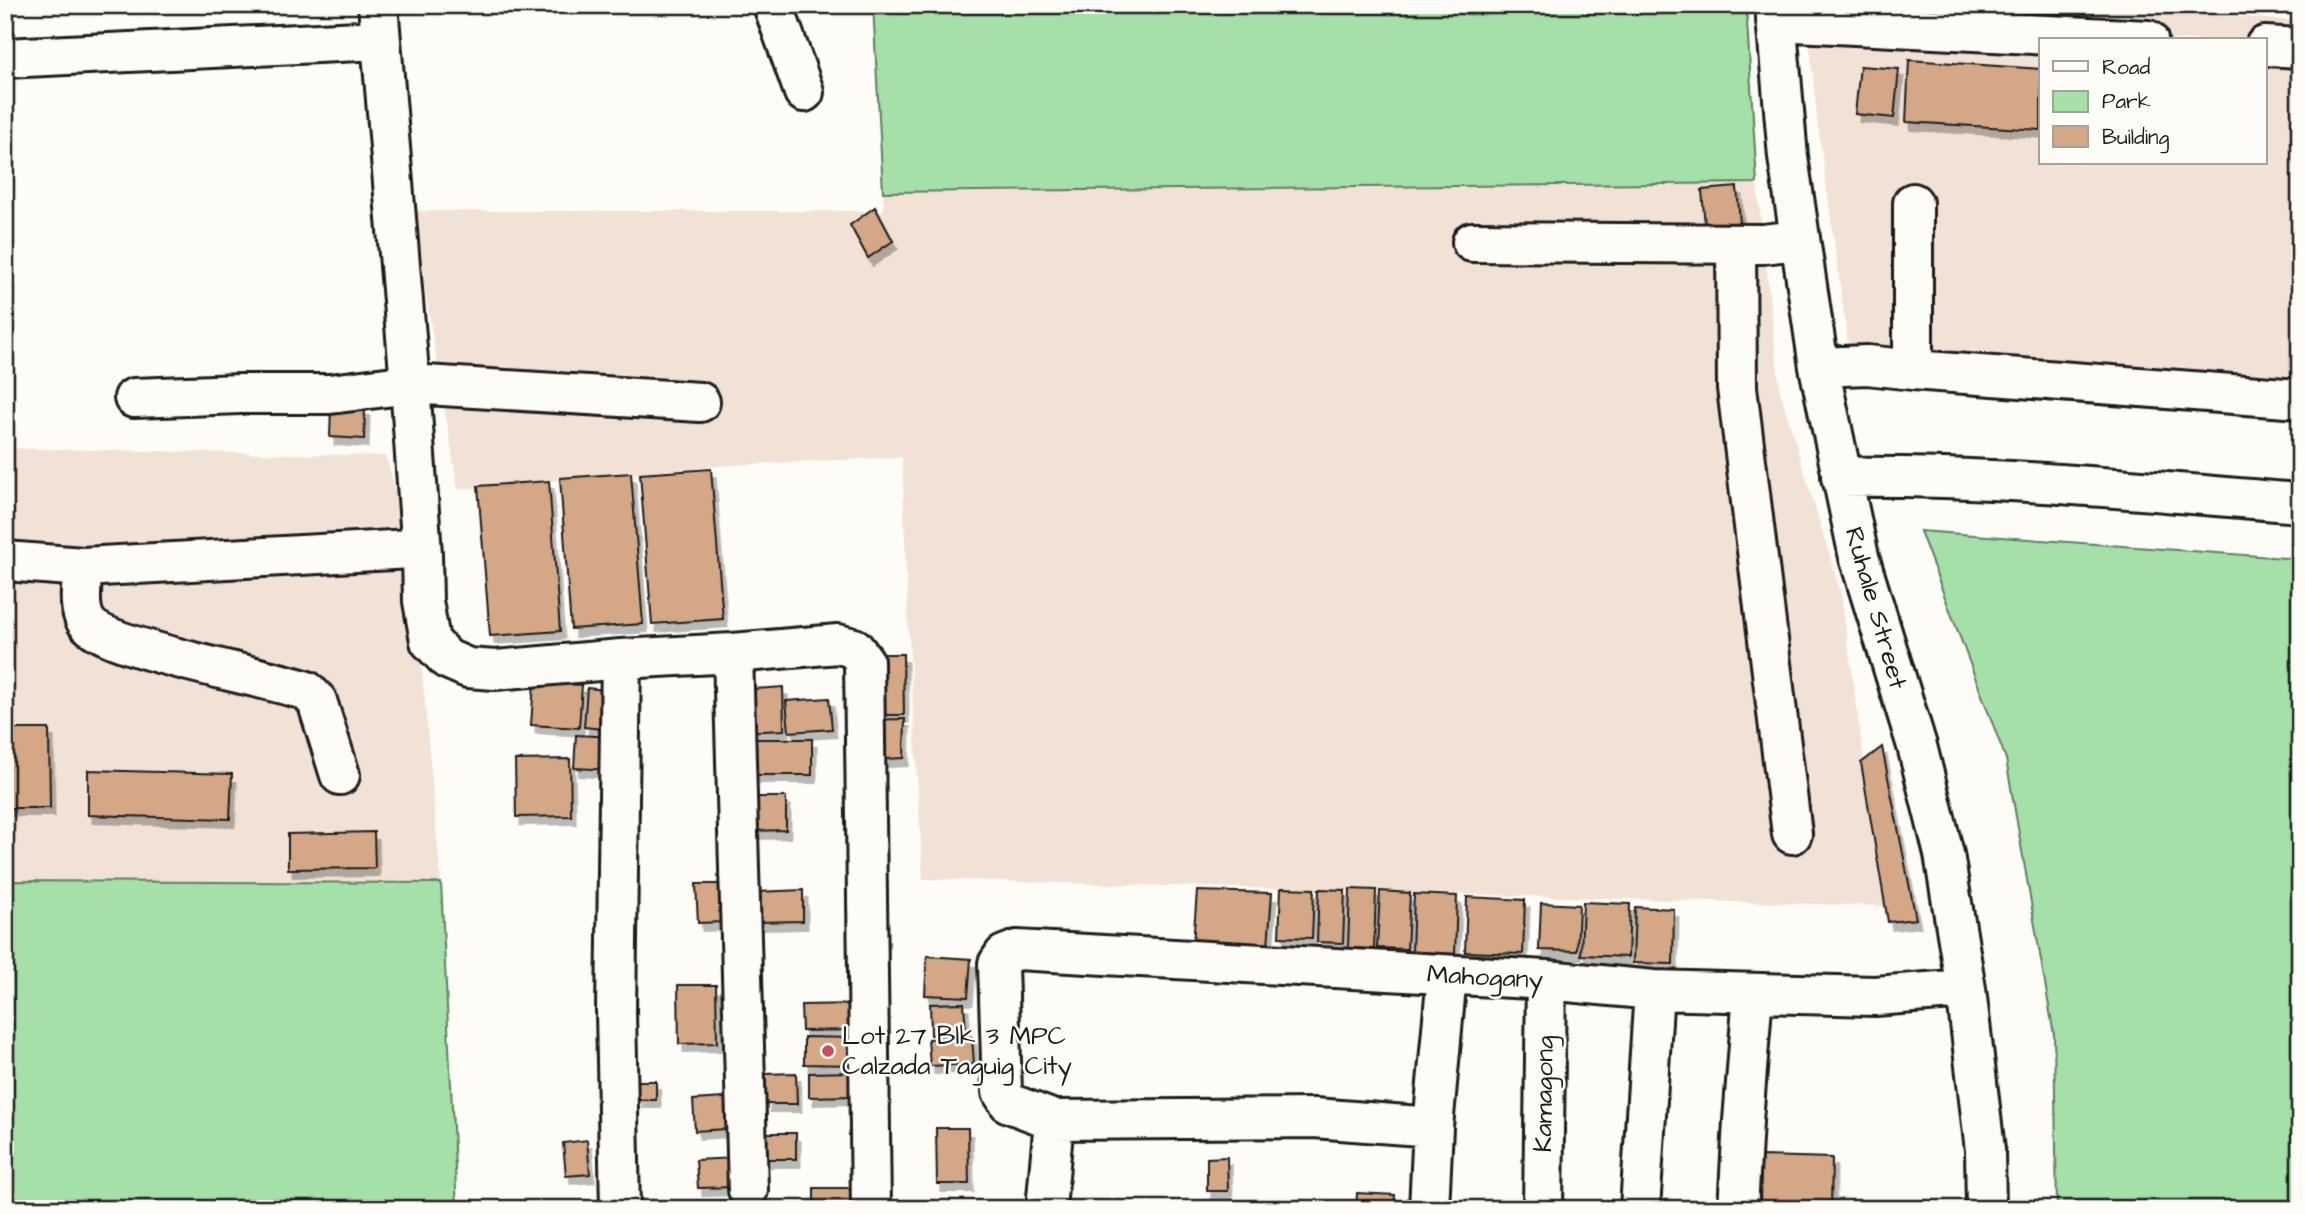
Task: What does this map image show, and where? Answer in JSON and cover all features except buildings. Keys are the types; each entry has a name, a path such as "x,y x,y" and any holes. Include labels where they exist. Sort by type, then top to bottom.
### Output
{"street":[{"path":"773,5 804,92"},
{"path":"1776,13 2120,38"},
{"name":"Ruhale Street","path":"1776,13 1788,157 1819,367 1859,557 1917,746 1944,854 1966,989 1985,1150 1986,1209"},
{"path":"5,58 379,23 410,384 423,601 430,641 447,659 468,668 495,670 838,644 854,648 864,661 872,1209"},
{"path":"2266,46 2300,48"},
{"path":"1913,203 1913,370"},
{"path":"1472,242 1763,244 1799,240"},
{"path":"1736,244 1737,388 1792,834"},
{"path":"1819,367 1867,365 2300,399"},
{"path":"134,398 330,394 410,384 699,402"},
{"path":"1841,477 2085,486 2300,502"},
{"path":"5,561 83,568 411,549 422,554"},
{"path":"83,568 81,607 87,623 108,636 200,664 307,691 317,701 340,775"},
{"path":"733,653 748,1190"},
{"path":"620,1209 616,1011 621,659"},
{"name":"Mahogany","path":"1055,1120 1009,1103 1002,1092 998,964 1004,955 1017,950 1546,980 1654,990 1875,996 1966,989"},
{"path":"1429,1209 1433,1127 1447,975"},
{"name":"Kamagong","path":"1543,1209 1546,980"},
{"path":"1640,1209 1654,990"},
{"path":"1738,1209 1753,993"},
{"path":"1046,1209 1055,1120 1314,1118 1433,1127"}],"shaded area":[{"path":"1806,5 2067,5 2300,21 2300,422 1854,386 1817,118"},
{"path":"1757,183 1780,391 1841,594 1884,906 923,879 908,620 902,457 733,465 458,489 412,211 884,211 883,192"},
{"path":"5,448 386,456 411,549 441,883 5,881"}],"green space":[{"path":"873,5 1746,5 1757,183 883,192"},
{"path":"1920,531 2300,559 2300,1209 2057,1209 2054,1035 2006,759"},
{"path":"5,881 441,883 457,1209 5,1209"}],"place":[{"name":"Lot 27 Blk 3 MPC Calzada Taguig City","path":"828,1051"}]}
